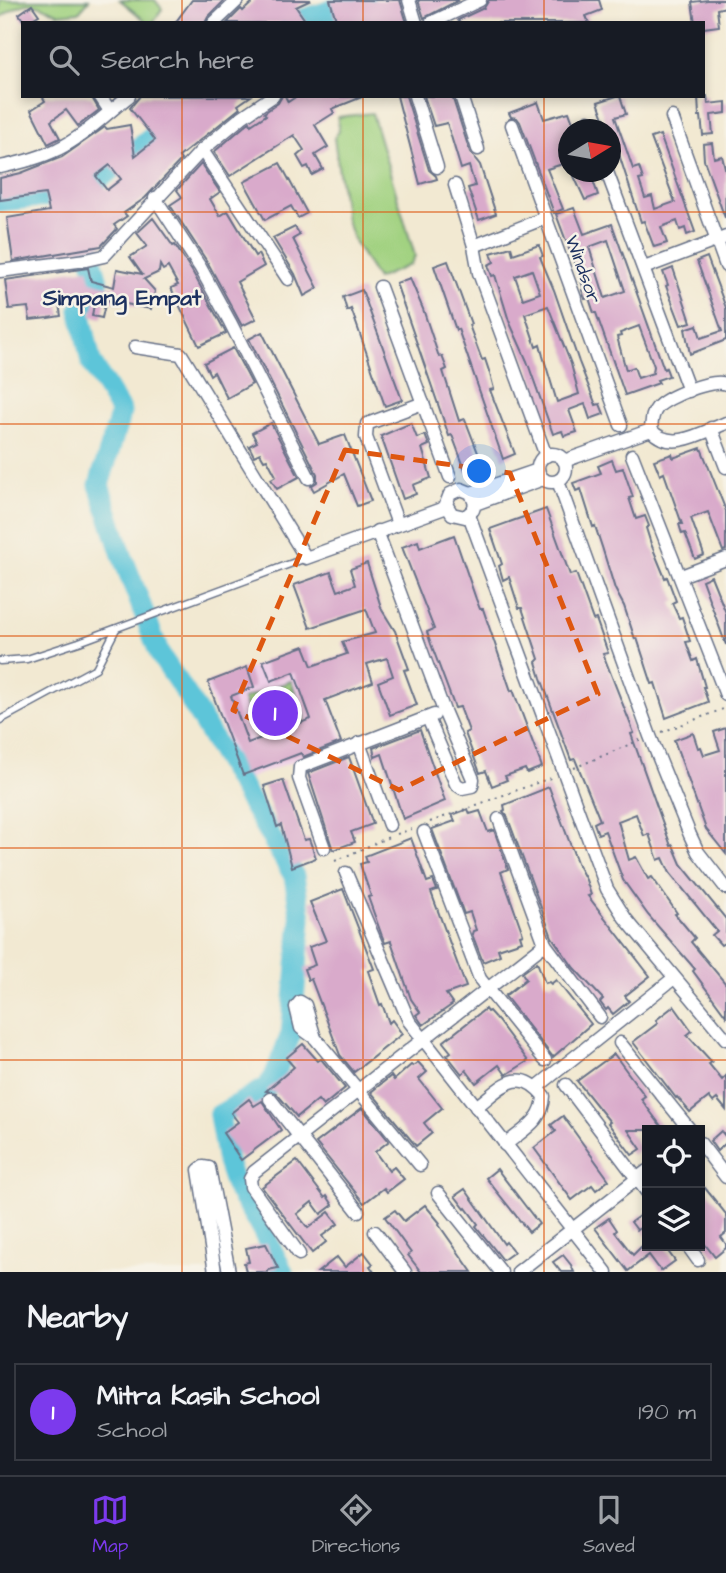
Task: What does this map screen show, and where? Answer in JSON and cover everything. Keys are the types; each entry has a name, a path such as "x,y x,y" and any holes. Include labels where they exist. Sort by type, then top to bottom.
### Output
{"street":[{"path":"216,21 238,0"},
{"path":"409,0 415,21"},
{"path":"437,21 480,0"},
{"path":"101,98 110,111"},
{"path":"0,167 35,159 59,149 126,98"},
{"path":"0,271 104,256 202,150 270,98"},
{"path":"416,98 437,167"},
{"path":"462,98 478,149"},
{"path":"673,117 721,238 726,266"},
{"name":"Windsor","path":"512,125 621,425"},
{"path":"202,150 288,279"},
{"path":"611,182 689,391"},
{"path":"455,185 480,273 545,456"},
{"path":"155,198 200,267 309,478"},
{"path":"474,246 545,218"},
{"path":"644,268 721,238"},
{"path":"380,286 450,477"},
{"path":"135,347 181,354 306,558 447,507"},
{"path":"726,384 713,382 662,403 652,416 651,430 656,436 670,442 726,423"},
{"path":"398,524 366,437 365,427 423,403"},
{"path":"711,428 726,467"},
{"path":"565,461 651,430"},
{"path":"557,455 565,461 565,475 558,481 553,482 541,474 539,464 545,456 557,455"},
{"path":"632,455 726,695"},
{"path":"447,507 456,516 472,504 541,474"},
{"path":"558,481 650,736 698,852 726,888"},
{"path":"447,507 448,497 455,490 466,490 563,773 607,889 625,918 726,1039"},
{"path":"377,531 444,711 473,779 469,788 462,789 456,784 428,718"},
{"path":"681,576 726,559"},
{"path":"324,848 298,771 305,764 444,711"},
{"path":"359,743 389,825"},
{"path":"499,820 545,944 600,1017"},
{"path":"421,828 476,969 487,989 545,1060"},
{"path":"346,873 402,1010 606,1272"},
{"path":"299,1254 251,1187 250,1179 254,1172 545,944"},
{"path":"537,1087 674,978"},
{"path":"315,1038 420,1165"},
{"path":"620,1043 686,1125"},
{"path":"476,1107 510,1082 519,1079 537,1087 544,1096 539,1117 505,1144"},
{"path":"518,1272 642,1175 566,1085"},
{"path":"270,1099 301,1135 358,1211"},
{"path":"705,1148 720,1164 726,1177"},
{"path":"215,1272 219,1252 209,1168 203,1167 199,1170 219,1252 229,1272"},
{"path":"438,1193 501,1272"},
{"path":"375,1232 405,1272"},
{"path":"692,1251 698,1260"}],"lane":[{"path":"0,661 27,659 117,629 306,558"},
{"path":"0,720 96,668 117,629"}],"path":[{"path":"335,861 726,708"},
{"path":"324,848 346,873"}],"highlighted area":[{"path":"345,450 510,473 598,694 399,790 233,710"}],"shaded area":[{"path":"309,646 345,742 242,781 205,685"}],"green space":[{"path":"0,0 89,0 79,12 59,14 42,6 29,4 22,5 0,18"},
{"path":"120,0 155,0 162,9 154,21 146,21"},
{"path":"372,113 415,256 410,265 377,279 355,243 346,220 334,138 339,131 338,117"},
{"path":"291,681 309,732 261,749 243,699"}],"building":[{"path":"192,0 225,0 206,21 176,21"},
{"path":"255,0 311,0 296,7 306,21 229,21 241,9 243,11"},
{"path":"330,0 400,0 406,21 336,21"},
{"path":"418,0 459,0 424,18"},
{"path":"489,0 599,0 602,10 586,16 588,21 458,20 484,8"},
{"path":"726,0 726,7 717,9 719,26 705,28 705,21 695,21 692,2"},
{"path":"32,5 39,15 24,21 19,14"},
{"path":"707,96 708,104 726,102 726,113 711,115 713,134 703,135 698,98"},
{"path":"43,98 92,98 99,110 78,126 66,110 51,121 60,138 48,144 31,110 45,101"},
{"path":"138,98 248,98 238,105 240,108 179,157 181,160 145,198 124,213 127,216 114,225 117,229 101,246 13,261 7,218 49,211 45,194 0,200 0,178 62,157 105,127 107,129 130,125 135,156 155,140 130,108","holes":["110,165 121,179 107,190 96,176"]},
{"path":"281,98 286,98 288,102 294,98 360,98 332,109 334,113 315,125 328,147 315,155 323,169 312,175 308,166 304,168 297,156 304,150 294,135 230,176 214,152 247,124 250,122 251,125 266,115 264,113"},
{"path":"398,98 407,98 429,170 437,179 420,184"},
{"path":"425,98 453,98 470,152 480,165 496,214 479,220 468,188 475,186 469,166 461,169 447,123 434,126"},
{"path":"621,98 626,114 615,117 616,119 604,119 598,102"},
{"path":"538,102 544,119 569,112 572,119 558,119 558,166 547,169 563,209 554,213 520,122 509,113"},
{"path":"621,134 633,169 639,167 643,179 639,180 645,198 652,196 655,209 675,202 651,138 660,135 695,232 687,235 685,228 680,230 677,221 661,227 667,243 654,247 644,221 641,222 621,161"},
{"path":"712,143 714,158 722,156 726,172 725,218 704,160 703,144"},
{"path":"280,163 307,213 298,218 291,206 265,220 244,182"},
{"path":"201,164 220,192 210,199 220,216 228,211 264,266 237,282 256,319 242,326 208,263 170,205 182,197 177,190"},
{"path":"577,182 593,182 598,195 585,200"},
{"path":"574,208 584,234 612,224 664,369 666,368 669,376 657,380 659,383 625,395 596,313 589,298 585,299 584,289 556,214","holes":["608,240 625,291 605,298 589,247","639,326 654,366 653,373 638,378 634,367 626,370 617,337 621,336 620,333"]},
{"path":"153,218 192,271 226,333 199,346 171,288 178,285 168,267 163,270 160,265 159,272 144,279 155,291 151,309 106,300 102,318 92,316 95,298 59,304 61,316 30,320 28,307 9,309 5,280 88,268 91,281 114,287 117,269 142,274 130,257 147,246 137,233"},
{"path":"295,227 300,235 293,239 318,288 304,296 295,274 273,238"},
{"path":"539,245 543,256 540,257 579,362 596,405 600,404 604,414 590,419 585,404 569,410 577,432 564,436 562,431 553,434 527,361 509,321 495,275 492,276 488,265 494,262 491,253 511,247 513,254","holes":["532,270 540,293 523,299 515,276","548,306 571,364 579,394 557,402 540,345 536,347 525,314"]},
{"path":"707,257 726,308 726,340 690,354 685,329 697,325 701,338 722,331 697,261"},
{"path":"448,261 482,360 485,359 494,389 490,390 515,454 503,459 434,266"},
{"path":"673,268 691,322 681,325 663,272"},
{"path":"410,278 439,357 442,356 447,369 443,371 459,421 465,419 483,466 466,472 452,435 449,436 396,283"},
{"path":"362,290 402,400 385,406 351,309 347,311 343,297"},
{"path":"262,332 319,444 345,435 371,501 357,506 344,474 314,491 311,486 317,482 317,474 249,339"},
{"path":"233,348 252,384 227,398 214,372 210,375 204,363"},
{"path":"271,423 299,477 277,489 271,479 276,476 267,459 264,460 260,453 254,456 249,446 257,442 252,433"},
{"path":"411,423 417,438 425,435 429,445 422,448 431,478 413,485 416,494 403,499 381,436"},
{"path":"701,448 726,511 726,550 723,551 708,512 691,518 704,555 695,559 685,533 682,534 679,524 682,524 664,473 660,475 654,460 672,454 673,458"},
{"path":"612,460 616,470 623,468 633,497 629,498 636,519 645,516 651,544 665,578 667,577 676,601 672,603 679,618 682,617 690,641 686,642 693,661 697,659 705,687 708,702 666,718 655,683 652,684 637,638 635,639 615,589 581,489 576,491 573,483 601,473 598,466"},
{"path":"546,509 570,575 576,573 593,620 596,619 608,653 603,654 634,733 631,734 671,846 673,845 681,864 726,919 726,942 721,945 712,935 717,931 670,873 663,858 658,860 649,834 644,836 636,814 618,821 629,860 636,857 648,879 652,877 677,913 675,914 695,938 691,942 726,984 726,1016 693,971 695,969 648,915 623,880 605,831 598,834 594,823 600,820 575,759 571,760 541,678 536,662 539,659 522,608 519,608 509,577 503,580 499,566 502,564 490,529"},
{"path":"454,535 476,599 480,609 483,609 511,691 513,690 542,767 527,773 525,769 505,776 507,780 492,786 486,771 480,773 465,733 469,731 460,707 455,708 427,632 434,629 402,547 418,541 420,548"},
{"path":"367,563 382,610 395,631 409,669 404,670 417,705 390,715 378,682 393,676 387,658 367,664 373,682 325,700 341,742 303,757 301,753 243,775 208,682 247,667 254,687 231,696 248,743 311,719 294,672 271,681 263,661 304,646 312,666 347,654 342,642 375,633 366,609 310,628 294,585 331,572 338,591 355,585 350,569"},
{"path":"711,576 726,613 726,645 702,580"},
{"path":"726,728 726,854 706,829 674,740 693,733 698,748 701,747 704,755 720,750 714,732"},
{"path":"420,730 445,801 403,819 382,754 375,757 373,748"},
{"path":"349,757 373,824 351,832 355,842 333,850 308,773"},
{"path":"283,780 304,840 309,839 316,858 292,867 281,825 277,827 264,786"},
{"path":"549,787 586,880 591,895 588,896 650,976 625,996 629,1001 613,1014 608,1008 606,1010 600,1002 603,999 574,968 552,937 503,811 504,805"},
{"path":"468,809 470,814 480,811 488,832 494,830 508,869 501,872 523,934 520,935 522,941 498,949 500,955 483,962 472,934 476,930 470,912 464,914 432,829 455,821 452,815"},
{"path":"411,838 427,882 433,880 437,890 431,892 466,987 446,994 453,1004 423,1025 416,1015 420,1012 411,999 391,941 385,943 382,936 360,864 367,862 365,856"},
{"path":"343,889 374,969 368,971 380,1005 382,1004 389,1023 392,1020 402,1034 354,1072 340,1055 311,979 308,980 304,969 315,965 309,947 326,941 310,902"},
{"path":"537,962 545,983 551,984 556,980 591,1024 553,1057 505,996 526,979 522,973"},
{"path":"674,1006 692,1031 687,1035 712,1062 709,1064 722,1080 726,1076 726,1110 717,1099 713,1102 709,1097 690,1112 633,1042 658,1023 656,1020"},
{"path":"485,1009 498,1021 528,1061 506,1075 499,1065 476,1083 466,1070 462,1074 447,1055 451,1052 443,1042"},
{"path":"303,1044 318,1061 321,1059 345,1088 323,1106 318,1100 297,1117 276,1093 266,1091 294,1067 286,1058"},
{"path":"614,1054 645,1096 641,1099 660,1125 642,1125 642,1130 628,1130 641,1149 632,1155 577,1081"},
{"path":"418,1062 427,1072 419,1079 442,1108 424,1123 432,1133 416,1146 371,1092 391,1076 394,1080"},
{"path":"249,1099 254,1106 262,1101 281,1130 241,1160 223,1133 238,1122 231,1113"},
{"path":"362,1108 389,1141 375,1152 389,1171 394,1167 404,1179 387,1192 384,1188 364,1203 316,1143"},
{"path":"563,1116 609,1180 596,1190 592,1185 572,1200 534,1148 556,1131 551,1125"},
{"path":"721,1131 726,1137 726,1143 717,1151 710,1141"},
{"path":"297,1161 333,1205 321,1214 312,1202 297,1214 308,1228 329,1212 338,1224 322,1236 326,1242 312,1253 262,1187"},
{"path":"497,1169 539,1224 529,1232 486,1178"},
{"path":"705,1188 726,1214 726,1233 721,1237 726,1248 715,1257 705,1244"},
{"path":"465,1189 504,1244 506,1242 514,1252 503,1260 455,1196"},
{"path":"425,1205 472,1272 421,1272 408,1255 411,1253 385,1217 395,1210 404,1221"},
{"path":"642,1214 642,1231 640,1228 637,1230 631,1222"},
{"path":"609,1218 617,1230 615,1232 633,1255 642,1246 642,1251 668,1251 675,1261 661,1271 649,1255 628,1271 595,1228"},
{"path":"266,1244 278,1268 268,1272 246,1272 244,1263 249,1262 246,1248"},
{"path":"364,1252 373,1264 370,1266 374,1272 318,1272 337,1257 345,1267"},
{"path":"563,1255 574,1272 561,1272 553,1262"}],"waterway":[{"path":"297,21 364,0"},
{"path":"0,201 82,193 175,119"},
{"path":"87,219 90,252 98,282 80,310 91,362 121,412 99,485 160,655 187,695 294,876 301,919 291,1034 274,1077 267,1087 219,1115 227,1162 235,1186 260,1226 283,1272"}],"place":[{"name":"Mitra Kasih School","path":"275,713"}],"district":[{"name":"Simpang Empat","path":"122,297"}]}
